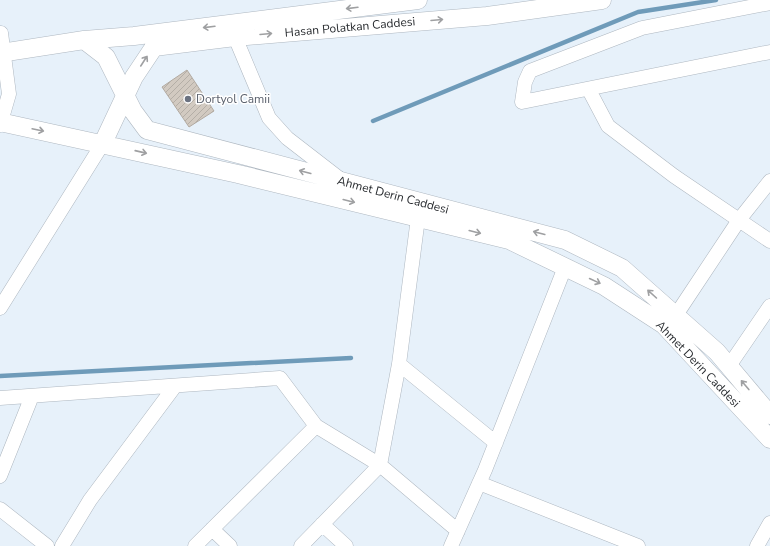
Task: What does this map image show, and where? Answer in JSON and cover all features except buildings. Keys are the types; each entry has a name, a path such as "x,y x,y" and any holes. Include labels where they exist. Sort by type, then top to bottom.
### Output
{"main road":[{"name":"Hasan Polatkan Caddesi","path":"84,40 134,36 418,0"},
{"name":"Hasan Polatkan Caddesi","path":"126,95 134,77 154,47 235,37 487,16 602,0"},
{"path":"4,46 84,40"},
{"name":"Ahmet Derin Caddesi","path":"84,40 106,57 133,111 147,130 565,240 622,268 717,352 770,414"},
{"path":"103,143 126,95"},
{"name":"Ahmet Derin Caddesi","path":"0,123 103,143 238,174 509,240 604,286 664,325 770,439"}],"street":[{"path":"770,3 642,28 530,71 525,82 522,102 588,90 770,52"},
{"path":"235,37 269,118 287,138 344,182"},
{"path":"0,123 9,94 4,46"},
{"path":"588,90 608,126 674,176 770,241"},
{"path":"0,308 103,143"},
{"path":"676,315 739,220 770,181"},
{"path":"301,546 380,465 399,364 418,218"},
{"path":"451,546 496,443 565,267"},
{"path":"729,366 770,306"},
{"path":"399,364 496,443"},
{"path":"0,398 280,378 316,426 380,465 458,531"},
{"path":"62,546 90,500 175,386"},
{"path":"0,476 32,396"},
{"path":"195,546 316,426"},
{"path":"479,483 638,546"},
{"path":"0,509 47,546"},
{"path":"757,546 770,523"},
{"path":"322,524 346,546"},
{"path":"212,529 230,546"}],"waterway":[{"path":"373,121 638,12 716,0"},
{"path":"0,376 351,358"}],"place":[{"name":"Dortyol Camii","path":"188,99"}]}
